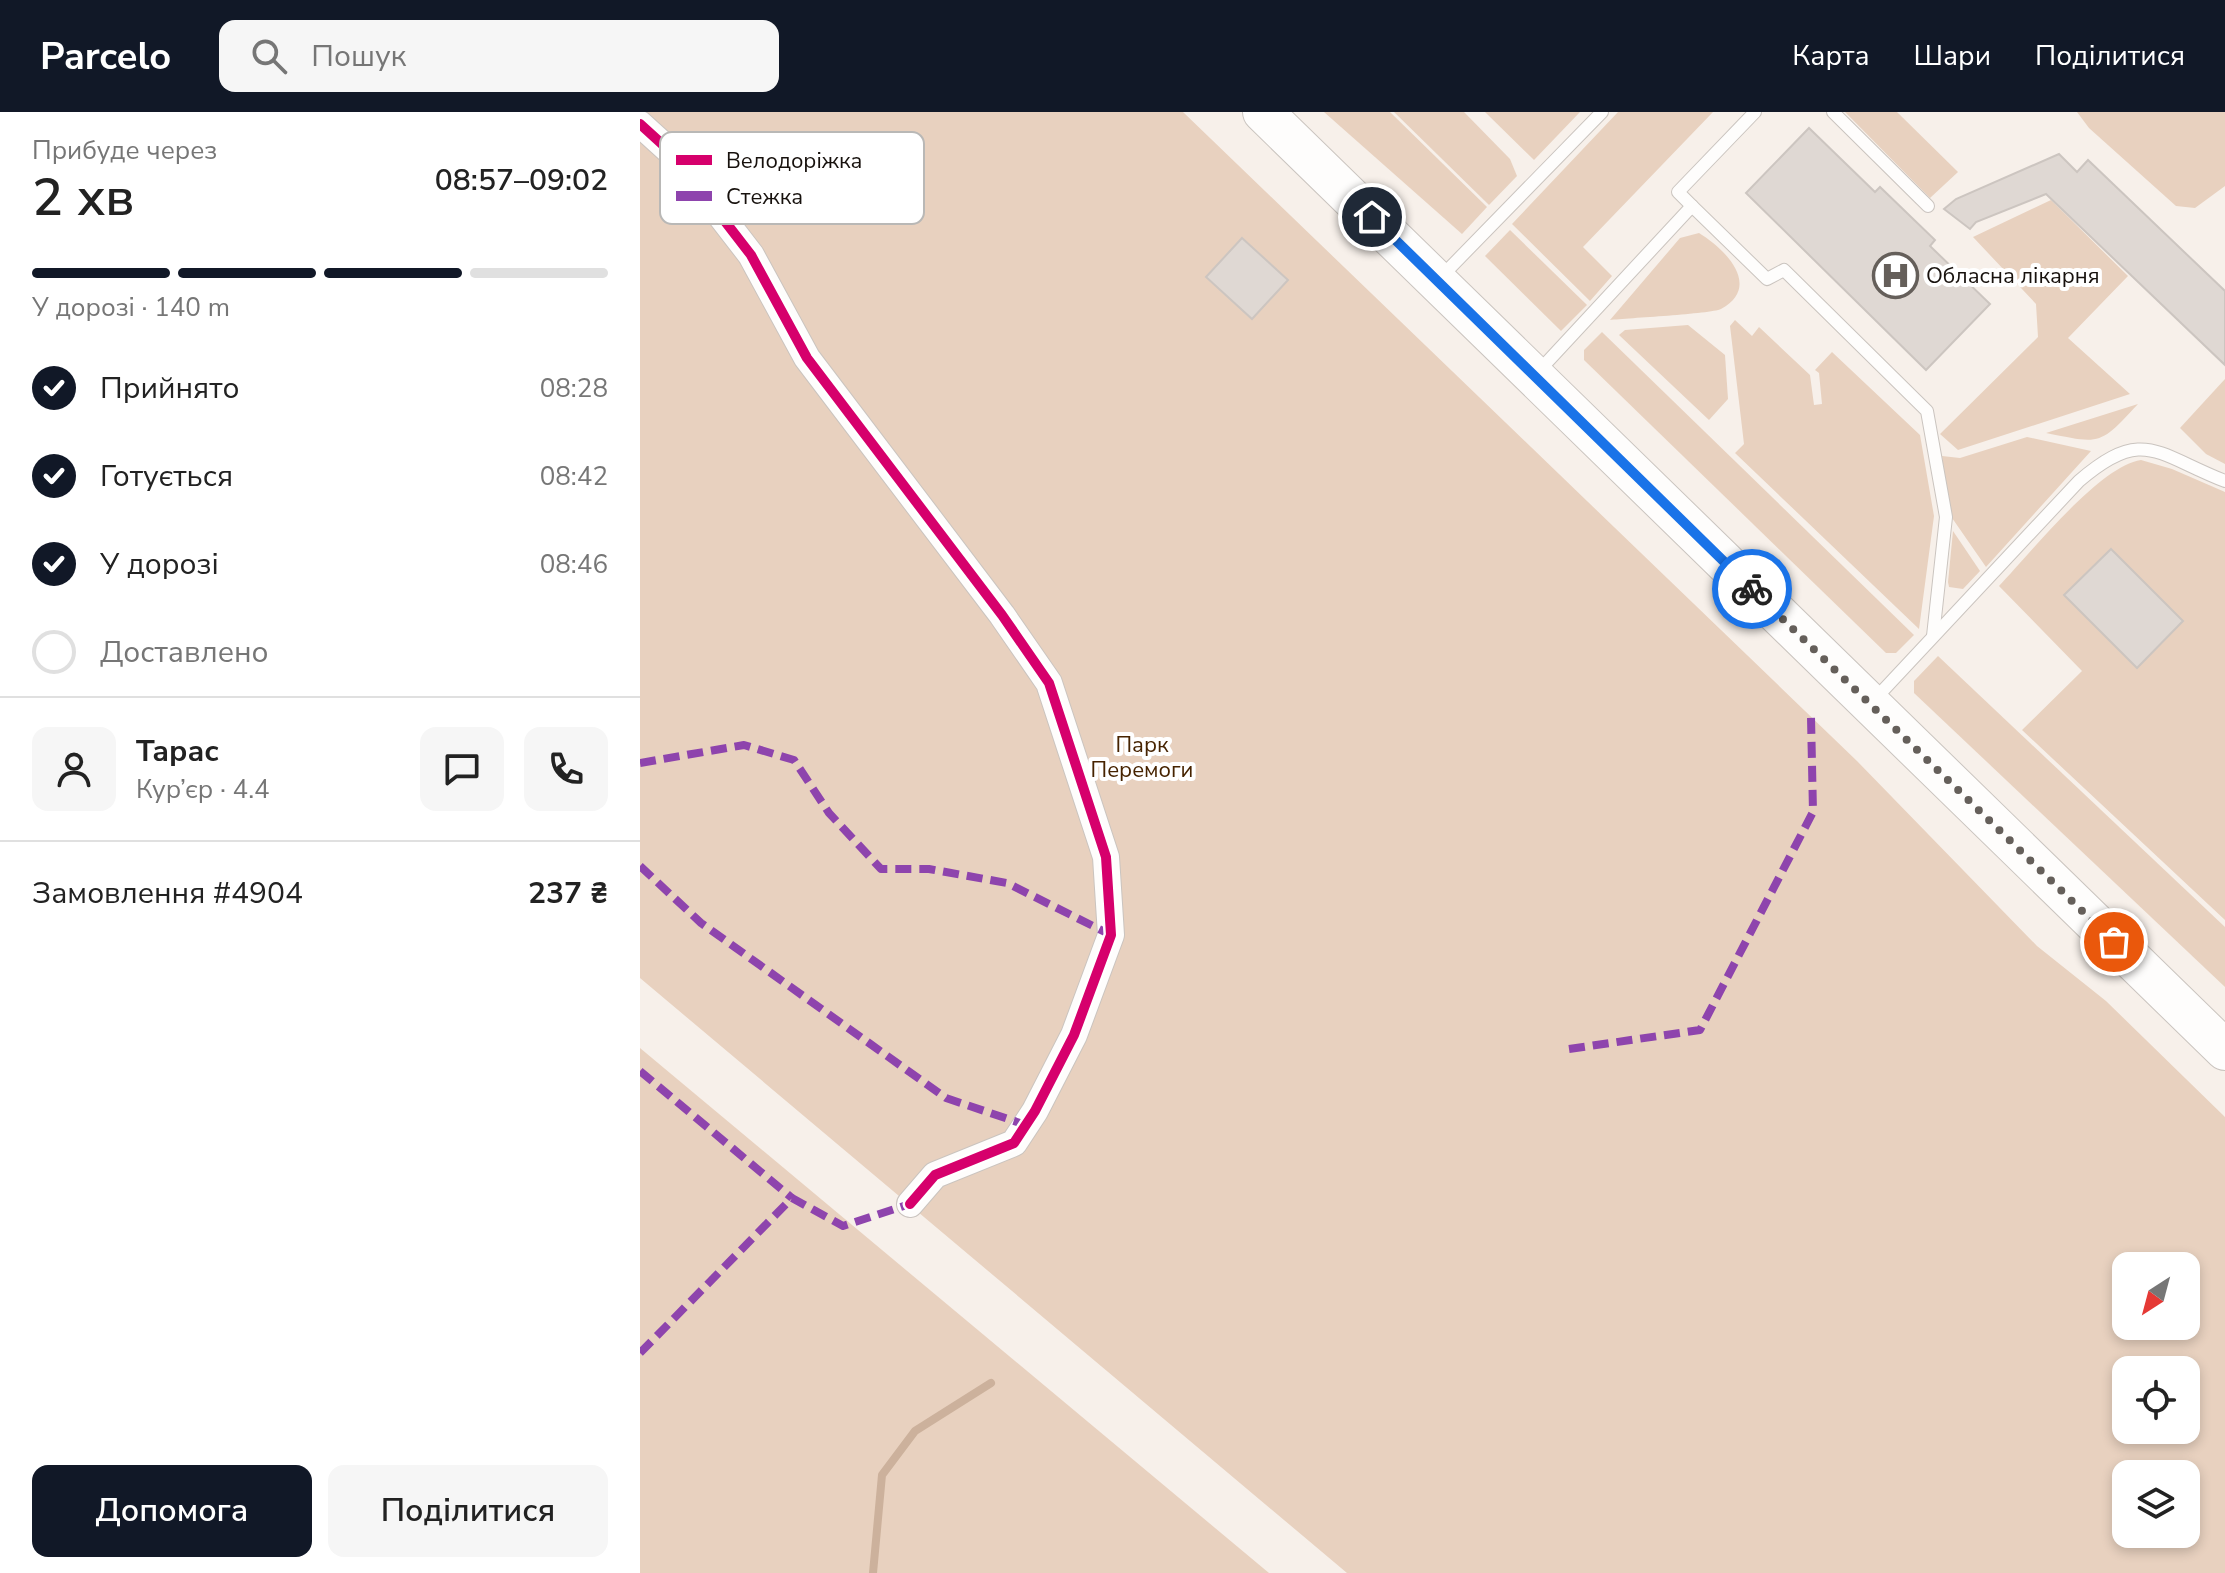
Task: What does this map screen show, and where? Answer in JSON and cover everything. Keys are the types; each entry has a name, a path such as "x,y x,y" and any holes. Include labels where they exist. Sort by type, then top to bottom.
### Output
{"main road":[{"path":"1263,112 2225,1050"}],"street":[{"path":"640,124 660,142"},
{"path":"727,224 751,255 807,358 1002,615 1049,683 1106,857 1111,935 1074,1035 1035,1111 1014,1143 935,1175 910,1204"}],"lane":[{"path":"1438,280 1602,112"},
{"path":"1755,112 1678,192 1767,279 1784,270 1927,411 1946,517 1933,636"},
{"path":"1833,112 1928,206"},
{"path":"1535,376 1692,206"},
{"path":"1870,704 2079,481 2117,453 2148,448 2225,481"},
{"path":"1949,619 1960,629"}],"green space":[{"name":"Парк Перемоги","path":"640,112 1183,112 1857,761 2037,946 2106,1001 2225,1117 2225,1573 1347,1573 640,978"},
{"path":"1324,112 1390,112 1487,207 1462,234"},
{"path":"1394,112 1464,112 1510,159 1517,176 1489,205"},
{"path":"1485,112 1580,112 1534,160"},
{"path":"1618,112 1713,112 1583,247 1612,276 1590,301 1512,224"},
{"path":"1845,112 1897,112 1958,172 1930,198"},
{"path":"2077,112 2225,112 2225,186 2195,208 2176,206 2089,128"},
{"path":"2051,200 2128,276 2068,338 2130,394 1958,450 1940,434 2038,337 2036,304 1973,237"},
{"path":"1510,230 1587,305 1561,331 1485,256"},
{"path":"1699,233 1719,248 1735,268 1739,290 1733,300 1714,311 1610,320 1680,238"},
{"path":"1735,320 1752,336 1759,327 1810,375 1814,405 1822,404 1819,373 1815,370 1832,352 1920,435 1934,516 1919,629 1735,453 1744,444 1730,326"},
{"path":"1688,325 1725,355 1728,399 1709,420 1619,335 1625,330"},
{"path":"1602,332 1914,635 1896,653 1886,653 1584,360 1584,350"},
{"path":"2225,379 2225,464 2206,454 2180,428"},
{"path":"2138,404 2115,428 2098,438 2078,439 2046,433"},
{"path":"2027,437 2091,451 1986,567 1950,515 1942,456 1960,458"},
{"path":"2141,460 2172,469 2225,492 2225,920 2022,730 2082,671 1999,586 2086,494 2124,466"},
{"path":"1953,531 1980,571 1963,589 1949,587 1948,582"},
{"path":"1938,656 2225,927 2225,987 1914,693 1914,681"},
{"path":"640,1048 1269,1573 640,1573"}],"building":[{"name":"Обласна лікарня","path":"1809,128 1875,192 1880,187 1935,240 1930,246 1990,304 1926,370 1746,193"},
{"path":"2059,154 2077,172 2088,160 2225,291 2225,365 2046,194 1976,222 1970,229 1944,209 1956,199"},
{"path":"1242,238 1288,280 1252,319 1206,277"},
{"path":"2111,549 2183,621 2137,668 2064,595"}],"waterway":[{"path":"873,1573 882,1475 915,1431 991,1383"}],"marked path":[{"path":"1569,1049 1700,1030 1813,812 1811,717"},
{"path":"640,763 744,745 794,760 829,813 881,869 929,869 1007,883 1111,935"},
{"path":"640,866 701,923 946,1098 1026,1125"},
{"path":"640,1071 792,1198"},
{"path":"640,1353 792,1198 843,1226 910,1204"}],"cycle path":[{"path":"640,124 660,142"},
{"path":"727,224 751,255 807,358 1002,615 1049,683 1106,857 1111,935 1074,1035 1035,1111 1014,1143 935,1175 910,1204"}],"way so far":[{"path":"1752,589 2114,942"}],"place":[{"name":"Обласна лікарня","path":"1895,275"}],"route":[{"path":"1372,217 1752,589"}]}
